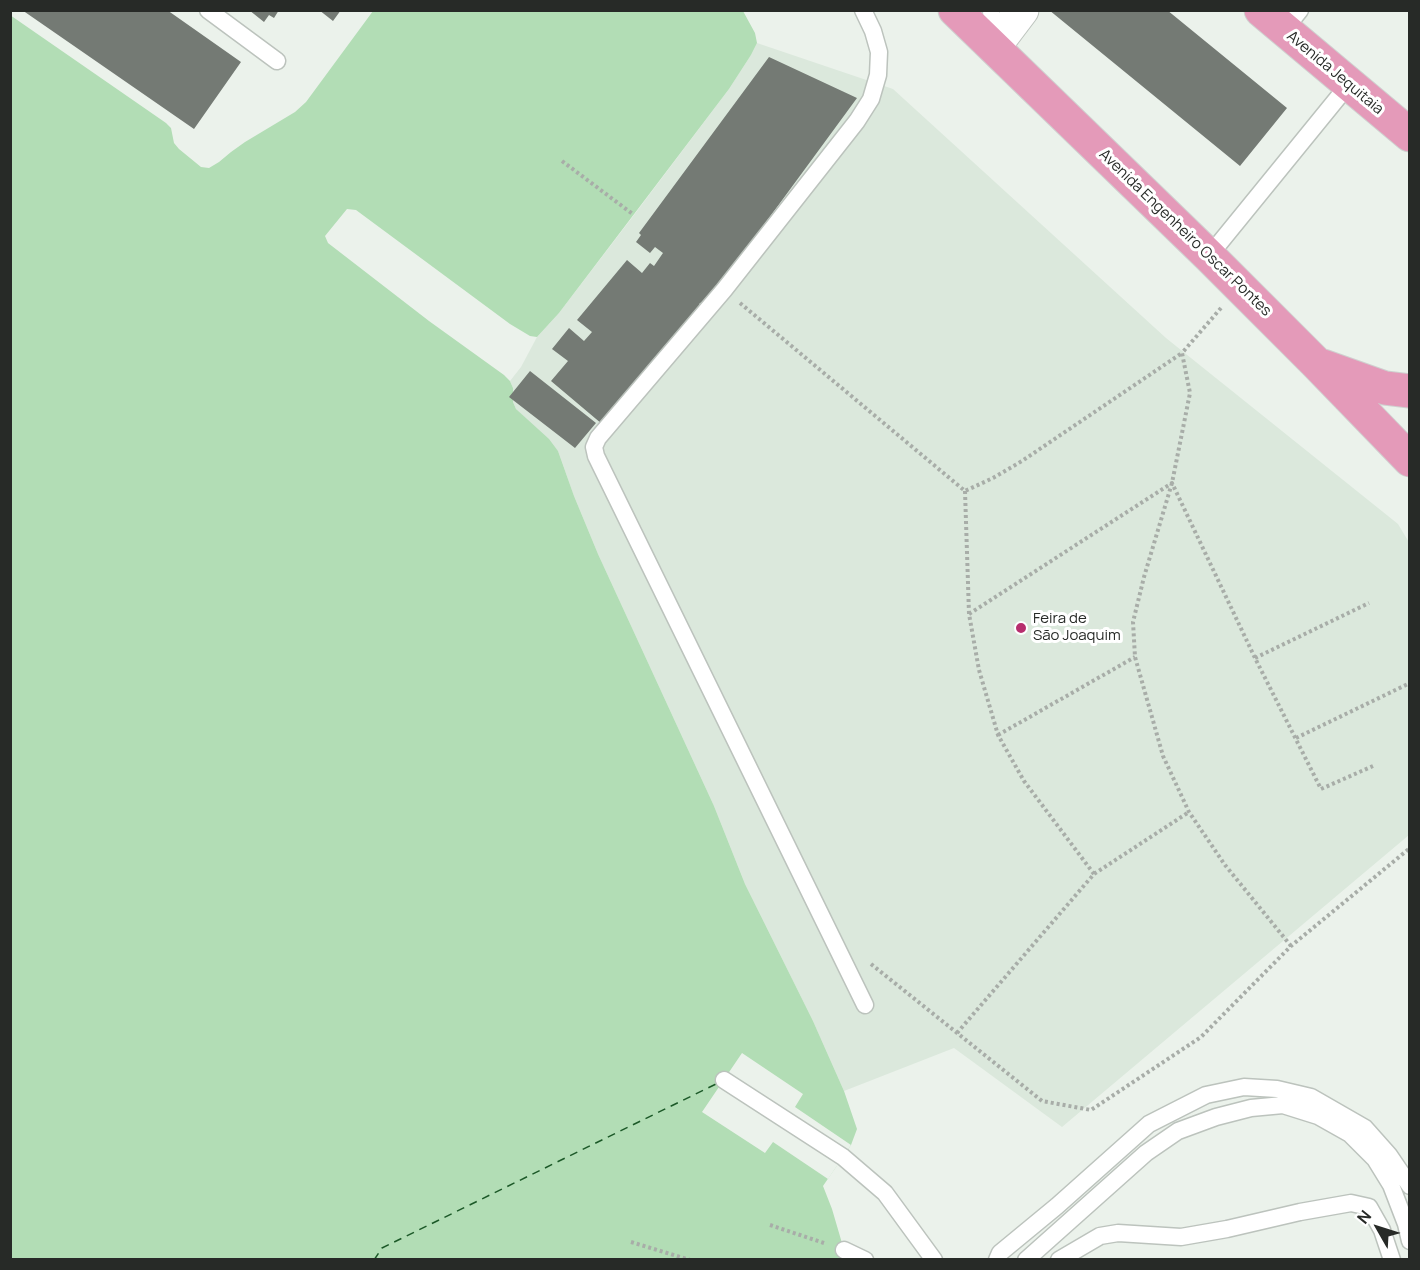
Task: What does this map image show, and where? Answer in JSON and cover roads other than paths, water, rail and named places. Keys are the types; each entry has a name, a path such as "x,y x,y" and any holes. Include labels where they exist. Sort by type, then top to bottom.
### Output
{"main road":[{"name":"Avenida Engenheiro Oscar Pontes","path":"955,10 1209,256 1410,460"},
{"name":"Avenida Jequitaia","path":"1282,17 1349,84 1410,135"},
{"path":"1316,363 1384,388 1410,391"}],"street":[{"path":"994,47 1022,10"}],"lane":[{"path":"208,10 277,61"},
{"path":"862,10 873,32 879,52 878,75 871,99 857,121 724,290 598,438 594,447 596,456 865,1005"},
{"path":"991,10 994,47"},
{"path":"1209,256 1349,84"},
{"path":"724,1080 843,1157 885,1193 933,1260"},
{"path":"997,1260 1000,1253 1149,1124 1206,1095 1244,1087 1277,1089 1311,1097 1365,1128 1389,1155 1410,1186"},
{"path":"1026,1260 1146,1153 1178,1131 1216,1117 1251,1108 1282,1105 1318,1116 1350,1134 1375,1159 1410,1217"},
{"path":"1392,1185 1410,1241"},
{"path":"1059,1260 1100,1236 1118,1233 1181,1237 1350,1203 1369,1207 1383,1230 1392,1260"},
{"path":"844,1250 865,1260"}],"place":[{"name":"Feira de São Joaquim","path":"1021,628"}]}
